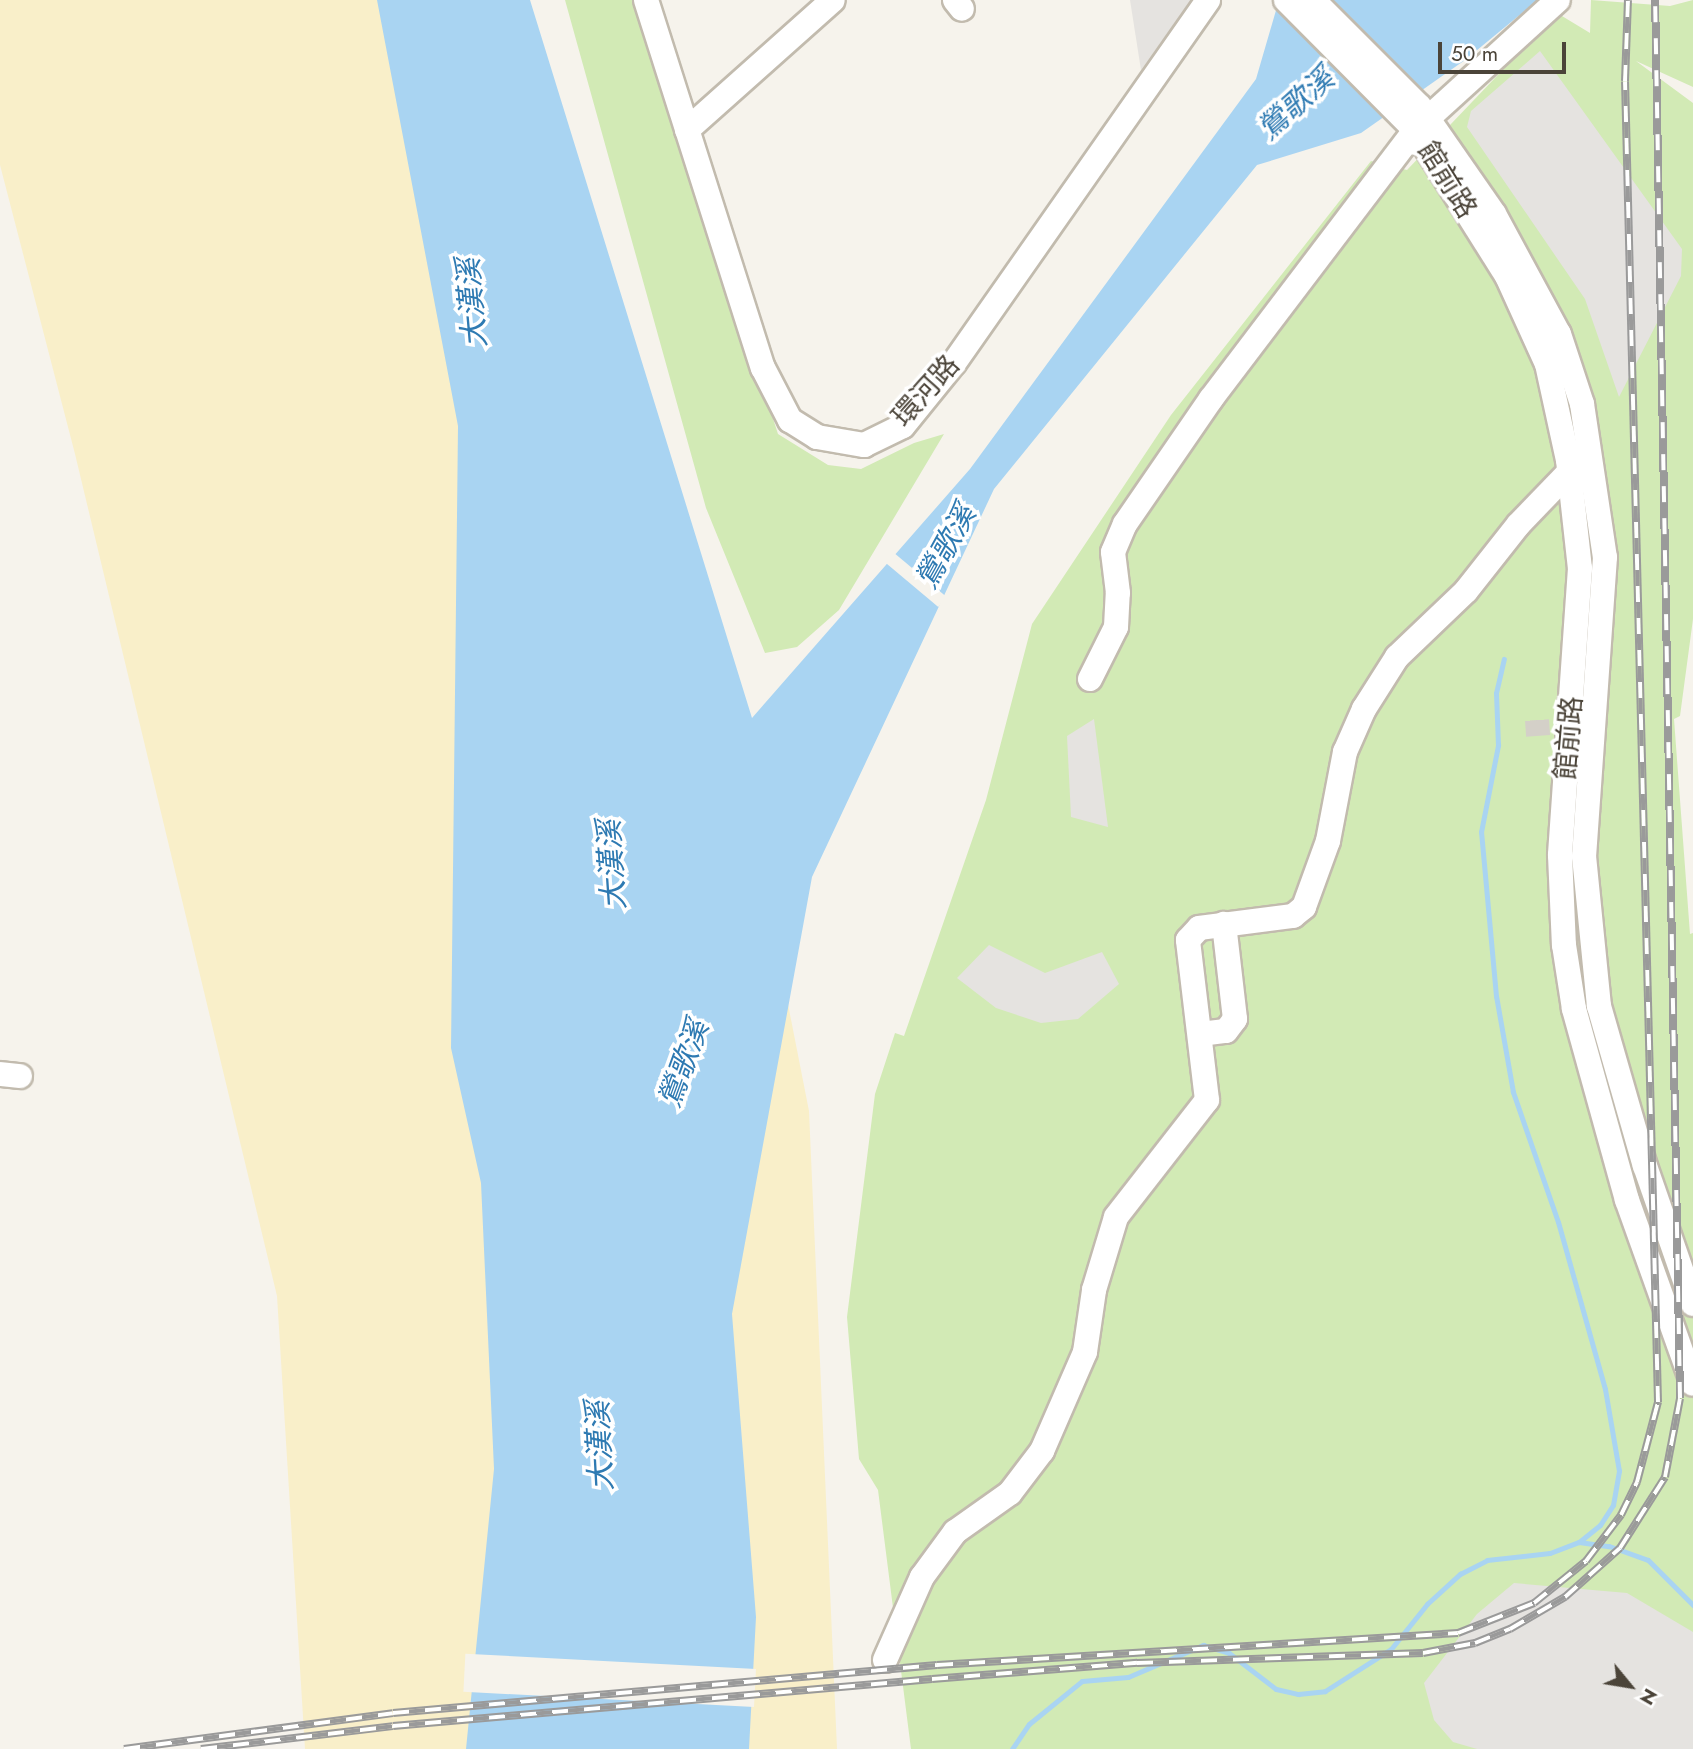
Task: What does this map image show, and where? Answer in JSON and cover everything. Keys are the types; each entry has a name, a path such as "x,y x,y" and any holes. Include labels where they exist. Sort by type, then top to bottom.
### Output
{"street":[{"name":"環河路","path":"646,0 763,368 790,420 817,437 864,445 903,426 954,363 1208,0"},
{"path":"687,130 833,0"},
{"path":"1286,0 1415,117"},
{"path":"1313,0 1415,117"},
{"path":"1090,680 1116,627 1118,593 1113,552 1125,524 1211,399 1415,117 1558,0"},
{"name":"館前路","path":"1415,117 1531,322 1547,364 1569,472 1580,568 1560,855 1564,945 1574,1009 1627,1200 1693,1384"},
{"name":"館前路","path":"1415,117 1527,268 1559,334 1582,404 1605,557 1584,856 1599,1006 1645,1166 1693,1304"},
{"path":"885,1660 922,1577 955,1532 1010,1493 1042,1451 1066,1406 1086,1352 1094,1290 1116,1217 1207,1100 1188,940 1199,928 1293,916 1304,908 1328,841 1345,752 1364,709 1397,657 1466,591 1519,524 1569,472"},
{"path":"1200,1034 1226,1031 1236,1019 1224,924"}],"green space":[{"path":"565,0 637,0 778,434 828,465 861,469 914,443 944,434 839,610 797,647 765,653 706,508"},
{"path":"1591,0 1670,6 1693,0 1693,87 1636,61 1693,103 1693,619 1680,716 1674,719 1690,934 1693,933 1693,1749 911,1749 878,1490 859,1459 847,1317 875,1094 895,1033 904,1036 986,800 1032,624 1171,415 1371,161 1407,170 1557,13 1590,33"}],"sand":[{"path":"0,0 505,0 740,760 809,1111 837,1749 305,1749 277,1296 75,454 0,165"}],"shaded area":[{"path":"1130,0 1191,0 1141,70"},
{"path":"1540,51 1682,249 1681,276 1619,397 1585,299 1467,127 1471,111"},
{"path":"1094,719 1108,827 1071,817 1067,736"},
{"path":"989,945 1045,973 1102,952 1119,984 1078,1019 1041,1023 996,1008 957,978"},
{"path":"1514,1583 1627,1593 1693,1632 1693,1749 1477,1749 1453,1742 1434,1720 1424,1683 1477,1614"}],"water":[{"path":"377,0 530,0 752,718 970,469 1256,79 1279,0 1538,0 1465,60 1361,133 1257,165 994,489 812,877 732,1314 756,1617 749,1749 466,1749 494,1469 481,1183 451,1048 458,426"}],"pier":[{"path":"893,552 947,597 938,607 885,562"},
{"path":"465,1654 756,1669 754,1707 463,1692"}],"waterway":[{"path":"1012,1749 1029,1724 1082,1681 1128,1677 1203,1645 1229,1653 1276,1689 1298,1694 1325,1691 1391,1649 1427,1604 1460,1574 1487,1560 1550,1553 1579,1542 1600,1525 1613,1505 1619,1471 1605,1389 1558,1222 1513,1092 1496,996 1481,832 1498,745 1496,693 1504,659"},
{"path":"1579,1542 1609,1546 1648,1560 1693,1605"}],"tunnel":[{"path":"1537,720 1538,736"}],"railway":[{"path":"124,1749 393,1713 937,1665 1458,1633 1534,1603 1586,1561 1621,1515 1637,1482 1658,1402 1625,81 1628,0"},
{"path":"201,1749 393,1726 932,1679 1137,1663 1423,1653 1475,1643 1510,1629 1565,1597 1620,1548 1665,1477 1680,1398 1655,0"}],"water label":[{"name":"鶯歌溪","path":"1296,104"},
{"name":"大漢溪","path":"472,303"},
{"name":"鶯歌溪","path":"946,547"},
{"name":"大漢溪","path":"612,865"},
{"name":"鶯歌溪","path":"684,1064"},
{"name":"大漢溪","path":"600,1446"}]}
